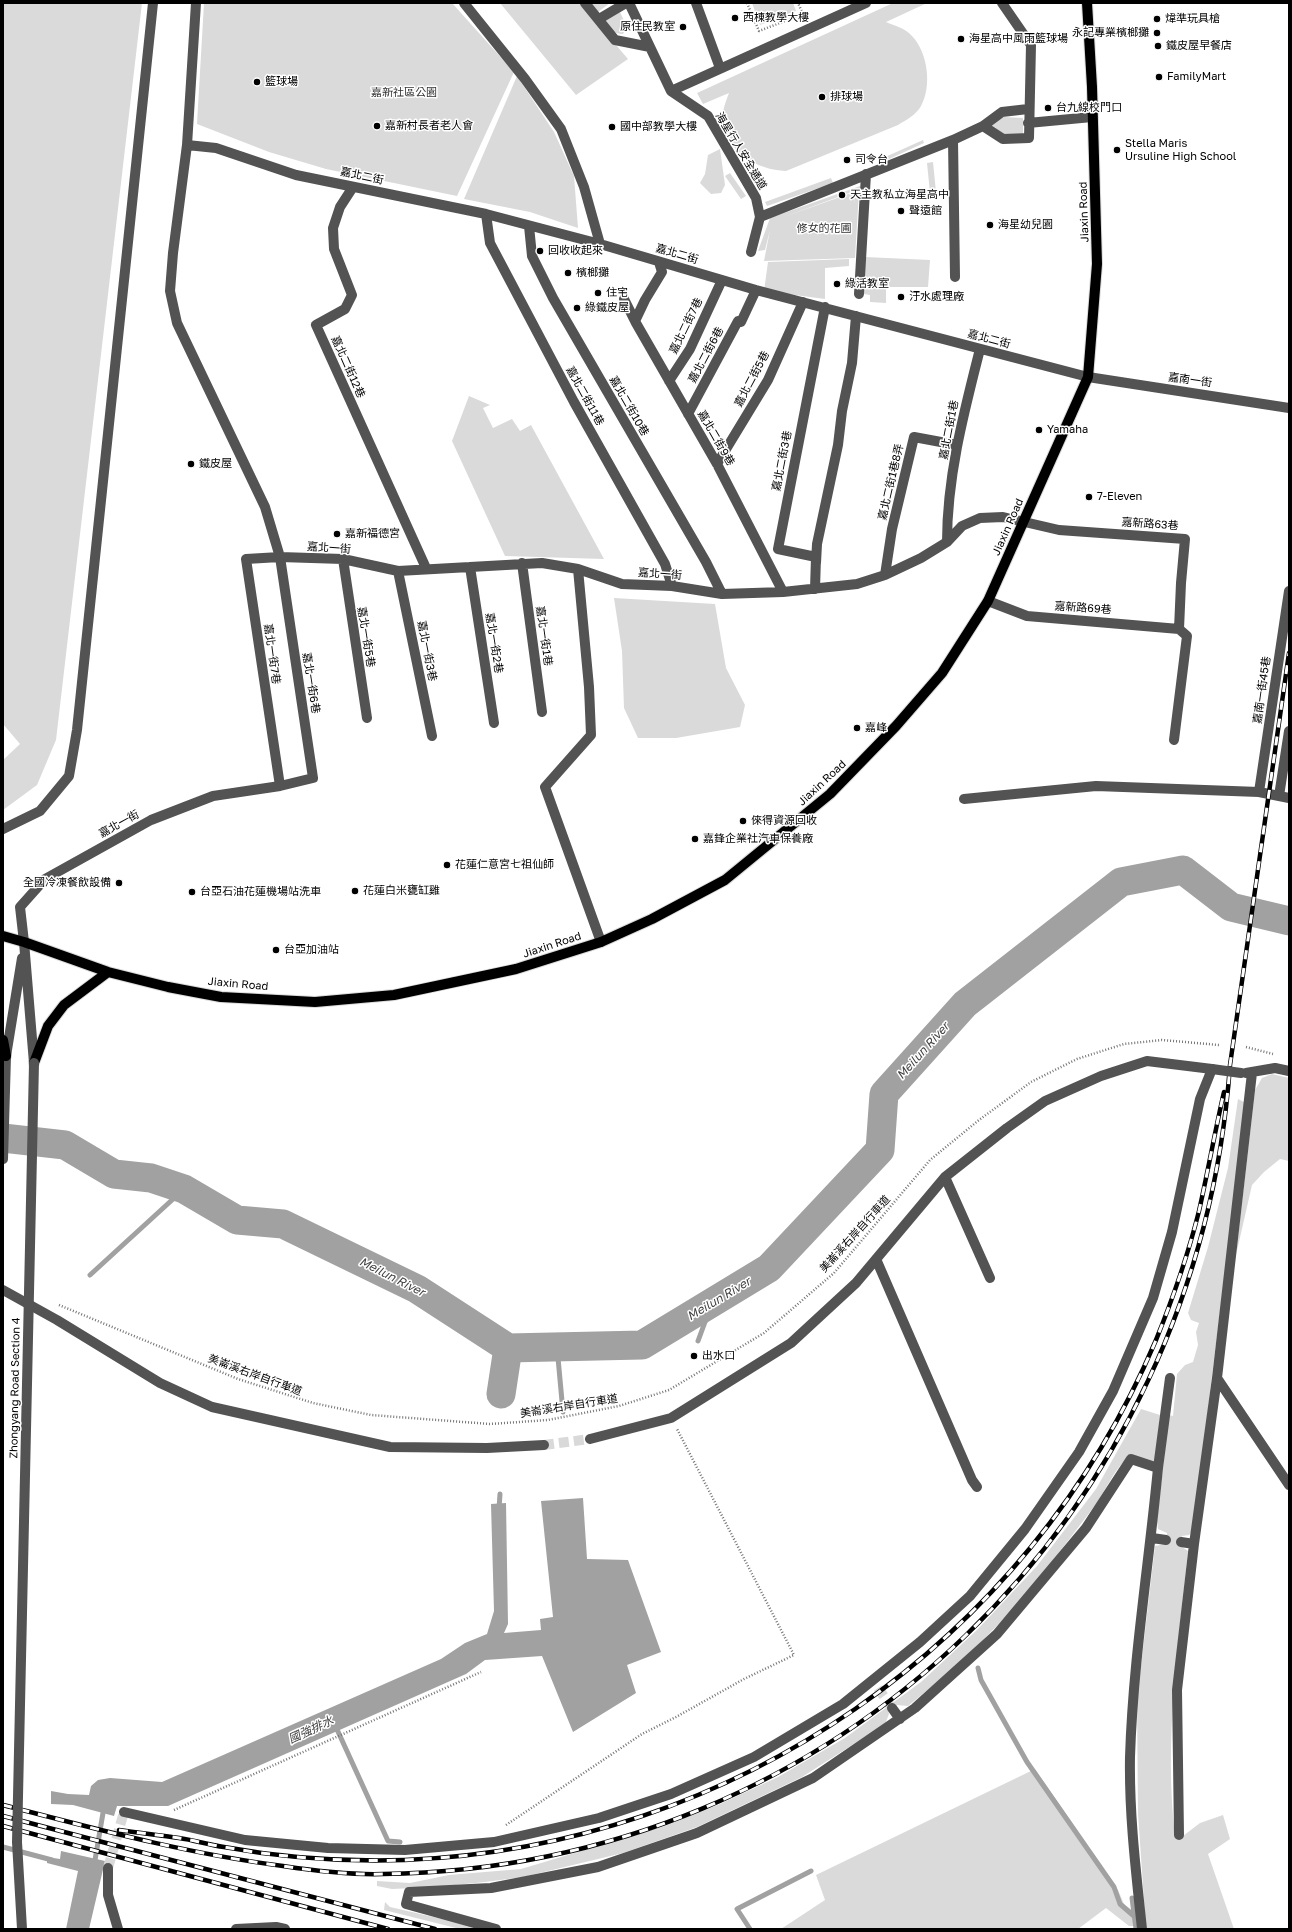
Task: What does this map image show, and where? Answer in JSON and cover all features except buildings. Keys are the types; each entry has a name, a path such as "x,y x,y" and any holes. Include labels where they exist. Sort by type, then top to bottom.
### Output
{"main road":[{"name":"Jiaxin Road","path":"3,936 108,972 168,987 221,997 315,1002 394,995 516,969 601,942 652,919 726,880 830,794 896,726 942,673 988,601 1088,377 1097,264 1087,3"},
{"name":"Jiaxin Road","path":"3,931 24,942"},
{"path":"34,1063 48,1026 64,1005 108,972"},
{"path":"3,1040 6,1056"}],"street":[{"path":"3,829 40,811 69,776 78,722 153,3"},
{"path":"196,3 187,145 173,253 170,292 177,323 265,507 280,558"},
{"path":"464,3 525,79 561,129 584,187 600,244"},
{"path":"586,3 615,40 650,47"},
{"path":"599,20 628,3 671,91 851,6 866,3"},
{"path":"696,3 720,68"},
{"path":"983,126 1003,139 1028,138 1031,45 1002,3"},
{"name":"海星行人安全通道","path":"671,91 708,116 756,198 760,217 751,252"},
{"path":"760,217 953,140 983,126 1002,112 1028,109"},
{"path":"1028,123 1092,117"},
{"path":"953,140 955,277"},
{"name":"嘉北二街","path":"187,145 216,148 296,175 486,214 600,244 756,290 1088,377"},
{"path":"859,294 866,174"},
{"name":"嘉北二街12巷","path":"353,187 340,207 333,228 334,248 352,295 345,309 316,325 426,568"},
{"name":"嘉北二街11巷","path":"486,214 490,243 574,402 665,564 672,586"},
{"name":"嘉北二街10巷","path":"529,226 532,256 553,298 706,562 722,594"},
{"path":"635,321 662,272 659,262"},
{"name":"嘉北二街7巷","path":"669,381 690,349 722,280"},
{"name":"嘉北二街6巷","path":"688,414 738,321 741,322 756,290"},
{"name":"嘉北二街9巷","path":"624,299 635,321 717,464 783,592"},
{"name":"嘉北二街5巷","path":"717,464 768,380 803,302"},
{"name":"嘉北二街3巷","path":"815,589 816,557 778,549 825,307"},
{"path":"815,589 817,544 838,445 842,412 852,363 856,316"},
{"name":"嘉北二街1巷","path":"947,542 947,518 956,445 980,349"},
{"name":"嘉南一街","path":"1088,377 1289,408"},
{"name":"嘉北二街1巷8弄","path":"885,576 892,529 914,436 956,445"},
{"name":"嘉北一街","path":"280,558 343,559 398,571 426,568 542,563 578,569 622,584 672,586 722,594 783,592 857,584 885,576 921,558 947,542 962,526 980,518 1003,517 1023,523"},
{"name":"嘉新路63巷","path":"1023,523 1059,530 1185,539 1179,629"},
{"name":"嘉北一街6巷","path":"280,558 313,778 280,786"},
{"name":"嘉北一街7巷","path":"280,558 246,559 280,786"},
{"name":"嘉北一街5巷","path":"343,559 366,718"},
{"name":"嘉北一街1巷","path":"522,563 542,712"},
{"name":"嘉北一街2巷","path":"470,566 494,723"},
{"path":"578,569 589,687 591,734 545,787 601,942"},
{"name":"嘉北一街3巷","path":"398,571 432,736"},
{"name":"嘉南一街45巷","path":"1259,792 1289,591"},
{"name":"嘉新路69巷","path":"988,601 1027,616 1179,629"},
{"path":"1174,740 1187,636 1179,629"},
{"path":"964,799 1096,786 1259,792 1284,797 1289,731"},
{"name":"嘉北一街","path":"24,942 20,907 45,879 151,820 213,796 280,786"},
{"path":"3,1159 6,1056 24,942"},
{"name":"Zhongyang Road Section 4","path":"22,1929 17,1842 34,1063 24,942"},
{"path":"590,1439 671,1418 791,1343 856,1283 944,1177 1007,1128 1045,1101 1101,1076 1147,1061 1252,1073 1275,1068 1289,1071"},
{"path":"124,1812 246,1840 328,1848 405,1850 494,1842 599,1818 671,1794 754,1757 876,1684 970,1596 1025,1529 1079,1452 1113,1391 1153,1298 1172,1232 1200,1099 1212,1069"},
{"path":"1179,1835 1177,1690 1194,1544 1217,1378 1252,1073"},
{"path":"944,1177 990,1278"},
{"path":"876,1259 972,1480 977,1487"},
{"path":"3,1290 57,1320 160,1383 212,1407 390,1447 487,1448 544,1445"},
{"path":"1142,1929 1133,1847 1130,1758 1137,1647 1152,1538 1158,1468 1170,1378"},
{"path":"1217,1378 1289,1485"},
{"path":"496,1929 406,1904 409,1892 491,1888 598,1867 697,1833 813,1778 916,1708 997,1634 1086,1528 1131,1459 1158,1468"},
{"path":"1152,1538 1166,1540"},
{"path":"1181,1542 1194,1544"},
{"path":"892,1708 900,1718"},
{"path":"108,1868 108,1895 118,1929"},
{"path":"236,1929 276,1927 285,1929"}],"path":[{"path":"747,3 759,31 803,14 798,3"},
{"name":"美崙溪右岸自行車道","path":"54,1302 238,1379 313,1404 371,1415 490,1424 548,1420 619,1406 669,1390 764,1333 834,1273 930,1160 979,1120 1030,1082 1077,1059 1124,1044 1162,1040 1219,1045"},
{"path":"1246,1047 1274,1055"},
{"path":"504,1826 642,1734 676,1717 744,1678 794,1655 671,1418"},
{"path":"172,1812 482,1672"}],"green space":[{"path":"3,3 142,3 56,740 37,785 3,810 3,760 20,744 3,724"},
{"name":"嘉新社區公園","path":"204,3 452,3 514,72 457,196 326,169 269,152 197,124"},
{"path":"500,3 580,3 628,59 576,95"},
{"path":"590,3 610,3 598,12"},
{"path":"752,3 793,3 796,11 760,25"},
{"path":"893,3 927,3 886,22 903,29 912,36 922,51 927,70 926,89 921,106 914,115 898,125 786,171 775,170 754,163 737,150 730,141 725,131 723,120 724,106 729,93 703,104 697,93"},
{"path":"620,12 627,27 623,34 614,32 605,21"},
{"path":"517,76 554,132 574,176 578,228 530,212 464,199"},
{"path":"1004,117 1023,118 1023,134 1003,134 988,126"},
{"path":"923,140 924,143 885,161 883,158"},
{"path":"720,149 725,185 721,193 711,194 700,183 705,174 708,155"},
{"path":"933,162 936,192 930,193 927,163"},
{"path":"730,173 746,196 741,199 725,176"},
{"path":"831,178 833,183 767,206 765,202"},
{"name":"修女的花圃","path":"860,186 860,189 781,218 854,192 854,203 855,192 859,191 855,258 764,261 770,230 765,250 758,251 770,218"},
{"name":"修女的花圃","path":"865,257 930,260 928,287 886,287 886,303 870,302 870,295 864,294"},
{"name":"修女的花圃","path":"849,259 849,266 825,268 825,299 764,291 768,262"},
{"path":"469,396 490,405 483,408 493,428 512,419 520,431 531,425 604,559 505,556 452,441"},
{"path":"614,598 715,604 726,668 745,705 740,727 676,738 638,738 624,708 622,651"},
{"path":"1272,1074 1289,1078 1289,1161 1280,1159 1264,1172 1252,1185 1236,1255 1255,1090 1262,1078"},
{"path":"1238,1099 1244,1102 1244,1115 1193,1531 1189,1535 1182,1536 1181,1546 1188,1551 1174,1693 1171,1764 1175,1836 1183,1836 1200,1823 1223,1815 1230,1839 1208,1854 1234,1929 1146,1929 1138,1814 1137,1700 1155,1546 1166,1544 1167,1533 1158,1529 1157,1521 1169,1415 1173,1416 1177,1374 1185,1365 1193,1362 1198,1345 1196,1332 1199,1323 1191,1320 1188,1313 1208,1247 1228,1168"},
{"path":"1141,1409 1160,1415 1154,1463 1131,1455 1125,1460 1120,1465 1096,1504 1038,1579 1009,1613 977,1646 908,1706 897,1705 888,1711 889,1714 885,1724 802,1777 697,1827 623,1853 523,1877 435,1887 392,1889 377,1886 377,1881 410,1883 449,1875 521,1869 665,1826 720,1804 778,1777 845,1738 921,1682 977,1630 1037,1566 1096,1489"},
{"path":"1035,1769 1118,1890 1124,1904 1137,1914 1138,1926 1129,1926 1106,1908 1078,1929 781,1929 825,1900 816,1875"},
{"path":"385,1902 390,1907 486,1929 460,1929 384,1910"}],"water":[{"path":"583,1498 587,1559 628,1560 661,1652 627,1665 636,1693 573,1732 542,1656 485,1660 466,1674 168,1806 117,1806 114,1816 73,1805 51,1804 51,1791 68,1794 89,1795 91,1786 98,1780 110,1778 162,1782 441,1659 465,1643 487,1634 494,1611 491,1504 506,1503 508,1624 504,1633 541,1630 540,1619 553,1617 541,1501"},
{"path":"61,1851 105,1861 89,1929 66,1929 78,1871 47,1863 47,1857 60,1859"}],"waterway":[{"name":"Meilun River","path":"3,1138 65,1145 114,1174 151,1178 184,1189 237,1220 283,1224 417,1289 508,1348 642,1345 769,1268 880,1150 884,1094 965,1004 1121,882 1183,870 1231,907 1289,921"},
{"path":"90,1275 184,1189"},
{"path":"698,1341 712,1303"},
{"path":"557,1347 563,1412"},
{"name":"國強排水","path":"501,1394 508,1348"},
{"name":"國強排水","path":"499,1509 500,1494"},
{"path":"978,1668 981,1680 1027,1762 1114,1887 1120,1904 1135,1917"},
{"path":"335,1725 388,1841 400,1842"},
{"name":"國強排水","path":"94,1866 104,1807"},
{"path":"3,1847 52,1860"},
{"path":"750,1929 737,1909 811,1871"},
{"path":"1132,1898 1136,1929"}],"tunnel":[{"path":"544,1445 590,1439"},
{"path":"878,1688 892,1708"},
{"path":"108,1868 124,1812"}],"railway":[{"path":"3,1805 107,1832 177,1848 308,1870 358,1874 383,1874 549,1856 703,1808 843,1734 965,1636 1068,1517 1148,1380 1203,1229 1230,1065 1289,653"},
{"path":"119,1830 185,1839 247,1851 337,1860 405,1860 526,1846 643,1816 753,1770 856,1709 949,1634 1031,1547 1100,1449 1156,1340 1180,1276 1199,1211 1224,1092"},
{"path":"3,1816 435,1929"},
{"path":"3,1826 388,1929"}],"place":[{"name":"西棟教學大樓","path":"735,18"},
{"name":"煒準玩具槍","path":"1157,19"},
{"name":"原住民教室","path":"683,27"},
{"name":"永記專業檳榔攤","path":"1157,33"},
{"name":"海星高中風雨籃球場","path":"961,39"},
{"name":"鐵皮屋早餐店","path":"1158,46"},
{"name":"FamilyMart","path":"1159,77"},
{"name":"籃球場","path":"257,82"},
{"name":"排球場","path":"822,97"},
{"name":"台九線校門口","path":"1048,108"},
{"name":"嘉新村長者老人會","path":"377,126"},
{"name":"國中部教學大樓","path":"612,127"},
{"name":"Stella Maris Ursuline High School","path":"1117,150"},
{"name":"司令台","path":"847,160"},
{"name":"天主教私立海星高中","path":"842,195"},
{"name":"聲遠館","path":"901,211"},
{"name":"海星幼兒園","path":"990,225"},
{"name":"回收收起來","path":"540,251"},
{"name":"檳榔攤","path":"568,273"},
{"name":"綠活教室","path":"837,284"},
{"name":"住宅","path":"598,293"},
{"name":"汙水處理廠","path":"901,297"},
{"name":"綠鐵皮屋","path":"577,308"},
{"name":"Yamaha","path":"1039,430"},
{"name":"鐵皮屋","path":"191,464"},
{"name":"7-Eleven","path":"1089,497"},
{"name":"嘉新福德宮","path":"337,534"},
{"name":"嘉峰","path":"857,728"},
{"name":"倈得資源回收","path":"743,821"},
{"name":"嘉鋒企業社汽車保養廠","path":"695,839"},
{"name":"花蓮仁意宮七祖仙師","path":"447,865"},
{"name":"全國冷凍餐飲設備","path":"119,883"},
{"name":"花蓮白米甕缸雞","path":"355,891"},
{"name":"台亞石油花蓮機場站洗車","path":"192,892"},
{"name":"台亞加油站","path":"276,950"},
{"name":"出水口","path":"694,1356"}]}
